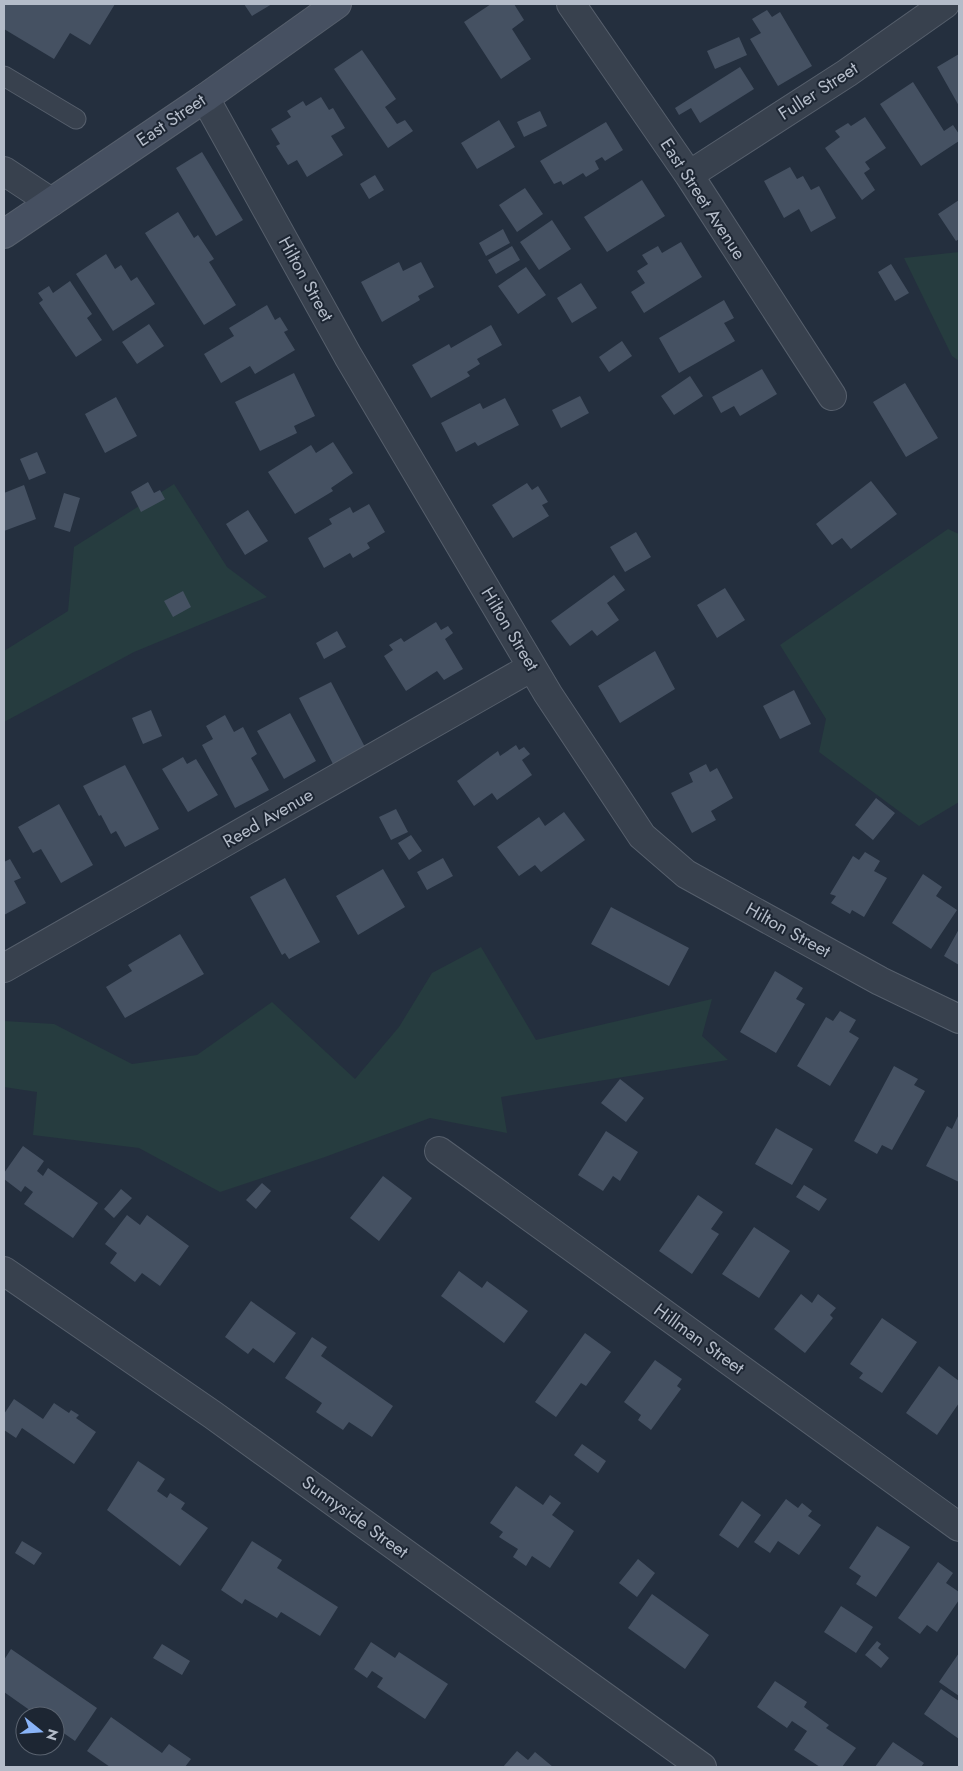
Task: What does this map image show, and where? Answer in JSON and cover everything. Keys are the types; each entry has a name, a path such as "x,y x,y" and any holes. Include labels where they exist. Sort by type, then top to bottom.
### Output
{"main road":[{"name":"East Street","path":"4,234 205,98 337,4"}],"street":[{"name":"East Street Avenue","path":"571,4 689,175 832,396"},
{"name":"Fuller Street","path":"689,175 847,73 945,4"},
{"name":"Hilton Street","path":"205,98 348,356 532,668 642,836 686,874 880,981 959,1019"},
{"path":"4,171 51,202"},
{"name":"Reed Avenue","path":"4,968 532,668"},
{"name":"Hillman Street","path":"439,1151 959,1527"},
{"name":"Sunnyside Street","path":"4,1271 213,1415 702,1767"}],"lane":[{"path":"4,76 76,119"}],"green space":[{"path":"959,252 959,361 952,356 904,258"},
{"path":"174,484 227,567 267,597 134,652 4,722 4,651 68,611 74,547"},
{"path":"948,529 959,534 959,802 919,826 819,752 826,719 780,645"},
{"path":"481,947 536,1040 712,999 702,1036 728,1060 501,1097 507,1133 430,1118 325,1157 220,1192 139,1148 33,1135 37,1092 4,1087 4,1021 54,1024 132,1064 197,1055 272,1002 355,1079 399,1027 432,973"}],"building":[{"path":"4,4 115,4 90,45 70,33 54,59 4,29"},
{"path":"244,4 272,4 252,16"},
{"path":"491,4 514,4 524,20 512,29 531,59 501,79 464,22"},
{"path":"767,10 772,17 780,12 812,66 778,86 750,39 761,33 752,19"},
{"path":"739,37 747,55 715,69 707,51"},
{"path":"362,50 396,99 385,107 397,124 405,120 413,131 388,148 334,69"},
{"path":"959,54 959,106 937,67"},
{"path":"740,67 754,89 700,123 691,108 679,115 675,108"},
{"path":"913,82 944,131 953,125 959,134 959,141 921,166 880,104"},
{"path":"321,97 329,110 333,108 345,128 331,136 343,155 307,177 297,160 288,165 276,146 280,144 271,129 291,117 287,111 303,101 306,106"},
{"path":"540,111 547,126 524,137 517,122"},
{"path":"865,117 886,148 865,162 870,169 864,173 875,190 862,200 825,148 840,137 835,131 848,123 851,126"},
{"path":"499,120 515,147 477,169 461,143"},
{"path":"606,122 623,150 605,161 602,157 595,161 599,169 586,177 583,173 563,185 561,181 554,184 540,161"},
{"path":"202,152 243,220 216,236 176,168"},
{"path":"790,167 797,179 803,176 811,190 819,186 836,218 811,232 799,209 784,218 764,181"},
{"path":"375,175 384,190 369,199 360,184"},
{"path":"642,180 665,216 607,252 584,217"},
{"path":"525,188 543,214 517,232 499,205"},
{"path":"959,200 959,239 956,241 938,214"},
{"path":"178,212 194,238 198,235 214,259 209,262 236,305 204,325 145,233"},
{"path":"552,220 571,249 539,270 520,242"},
{"path":"503,229 510,243 486,256 479,243"},
{"path":"681,242 702,277 644,313 631,292 645,283 637,271 648,264 642,255 658,246 662,253"},
{"path":"512,246 520,260 496,274 488,260"},
{"path":"106,254 115,269 121,265 131,281 137,277 155,304 113,331 76,274"},
{"path":"399,262 403,271 421,262 434,287 418,296 420,300 382,322 361,282"},
{"path":"891,264 909,293 895,301 878,272"},
{"path":"526,267 546,295 518,314 498,286"},
{"path":"70,281 92,314 87,318 102,340 76,357 39,303 43,300 38,293 49,286 53,293"},
{"path":"581,283 597,308 572,323 557,298"},
{"path":"724,300 734,318 724,323 735,341 679,373 659,338"},
{"path":"267,305 275,320 280,317 288,330 284,332 295,350 255,374 250,366 221,383 204,354 234,336 229,328"},
{"path":"149,324 164,346 137,364 122,342"},
{"path":"491,325 502,345 477,359 480,364 467,372 470,376 431,398 412,365 449,344 451,348"},
{"path":"622,341 632,356 609,372 599,357"},
{"path":"762,369 777,394 740,416 734,406 721,413 712,397"},
{"path":"294,373 315,416 294,426 297,433 260,451 235,402"},
{"path":"690,376 703,396 674,415 661,396"},
{"path":"905,383 938,438 906,457 873,402"},
{"path":"580,396 589,413 561,428 552,410"},
{"path":"116,397 137,436 105,453 85,414"},
{"path":"505,398 519,425 478,446 475,442 456,452 441,423 480,403 483,409"},
{"path":"333,442 353,473 331,488 333,491 295,514 268,472 311,445 316,453"},
{"path":"37,452 46,473 29,480 20,459"},
{"path":"871,481 897,514 851,549 842,538 832,545 816,524"},
{"path":"148,482 154,493 160,490 165,499 141,512 131,492"},
{"path":"527,483 532,490 538,486 548,502 542,505 549,516 513,538 492,505"},
{"path":"24,485 36,519 4,531 4,493"},
{"path":"64,493 80,498 70,532 54,527"},
{"path":"369,504 385,532 367,543 370,548 353,558 350,553 324,568 308,538 332,524 329,519 350,507 353,513"},
{"path":"248,510 268,541 245,555 226,524"},
{"path":"636,532 651,557 625,572 610,547"},
{"path":"614,575 625,590 607,603 619,620 597,636 592,630 570,646 551,621"},
{"path":"725,588 745,620 717,638 697,605"},
{"path":"183,591 191,607 173,617 164,601"},
{"path":"436,622 441,630 448,626 453,633 445,639 463,669 444,680 437,671 406,691 384,656 393,650 389,645 401,638 404,642"},
{"path":"337,631 346,647 324,659 316,643"},
{"path":"655,651 675,689 620,723 598,686"},
{"path":"331,682 366,749 334,766 299,698"},
{"path":"794,690 811,724 780,739 763,706"},
{"path":"151,710 162,736 143,744 132,718"},
{"path":"290,713 316,761 284,779 257,731"},
{"path":"225,715 234,732 243,727 257,754 251,758 269,790 235,808 202,745 213,739 206,726"},
{"path":"516,745 519,750 524,747 530,754 522,760 532,775 497,800 492,793 474,806 457,781 498,751 500,756"},
{"path":"183,757 187,764 196,759 218,795 188,812 162,769"},
{"path":"706,764 710,772 717,768 733,798 711,811 716,820 692,833 671,793 693,782 689,773"},
{"path":"125,765 159,829 125,847 116,831 111,834 83,786"},
{"path":"876,798 895,813 873,840 855,825"},
{"path":"59,804 93,865 61,883 41,849 33,853 18,827"},
{"path":"396,809 408,832 391,840 379,817"},
{"path":"564,812 585,840 541,872 535,865 519,876 497,847 539,817 545,826"},
{"path":"411,835 422,851 409,860 398,843"},
{"path":"865,852 880,861 874,871 887,878 864,917 852,910 850,914 831,903 836,896 830,894 853,856 859,860"},
{"path":"443,858 453,876 427,890 417,872"},
{"path":"10,859 21,878 14,881 26,903 4,915 4,862"},
{"path":"383,869 405,907 358,935 336,896"},
{"path":"923,874 942,887 936,896 957,910 931,949 892,923"},
{"path":"285,878 320,942 289,959 285,953 282,955 250,897"},
{"path":"611,907 689,948 669,986 591,944"},
{"path":"959,929 959,965 944,956"},
{"path":"180,934 204,974 125,1018 106,987 132,971 128,965"},
{"path":"775,971 803,988 796,999 805,1004 776,1053 740,1032"},
{"path":"840,1011 856,1020 849,1032 859,1038 830,1086 797,1066 826,1017 833,1021"},
{"path":"894,1066 918,1079 914,1085 925,1091 892,1150 882,1145 877,1154 854,1141"},
{"path":"620,1079 644,1098 626,1122 601,1103"},
{"path":"959,1114 959,1182 926,1166 947,1126 952,1129"},
{"path":"776,1128 813,1149 792,1185 755,1164"},
{"path":"606,1131 638,1152 620,1181 613,1176 603,1191 578,1175"},
{"path":"23,1146 44,1161 37,1171 43,1176 48,1168 98,1203 73,1238 24,1204 33,1192 25,1186 21,1192 4,1179 4,1173"},
{"path":"383,1176 412,1198 379,1241 350,1218"},
{"path":"262,1183 271,1191 256,1209 246,1200"},
{"path":"804,1185 827,1199 819,1211 796,1197"},
{"path":"121,1189 132,1198 114,1218 104,1209"},
{"path":"698,1195 723,1212 711,1229 719,1234 692,1274 659,1251"},
{"path":"127,1215 140,1225 147,1215 189,1246 160,1286 142,1273 135,1282 110,1263 117,1253 105,1244"},
{"path":"754,1227 790,1251 759,1298 722,1274"},
{"path":"459,1271 482,1288 487,1281 528,1311 504,1343 441,1296"},
{"path":"801,1294 812,1303 818,1294 836,1308 830,1315 833,1318 805,1353 774,1329"},
{"path":"251,1301 296,1333 274,1363 253,1348 248,1354 225,1337"},
{"path":"882,1318 917,1342 882,1393 859,1378 863,1373 850,1364"},
{"path":"585,1333 611,1352 586,1386 581,1383 556,1417 535,1402"},
{"path":"312,1337 327,1347 321,1356 393,1406 372,1437 349,1422 343,1430 316,1412 322,1403 285,1378"},
{"path":"655,1360 682,1379 677,1386 681,1389 651,1430 638,1420 641,1415 624,1402"},
{"path":"939,1366 959,1381 959,1403 937,1435 906,1413"},
{"path":"14,1399 43,1419 54,1403 69,1413 71,1410 79,1415 76,1418 96,1432 74,1464 22,1428 16,1438 4,1430 4,1414"},
{"path":"582,1444 606,1461 598,1473 574,1455"},
{"path":"138,1461 165,1479 157,1491 167,1498 170,1493 185,1503 181,1509 208,1528 180,1566 107,1510"},
{"path":"516,1486 543,1505 550,1495 561,1503 552,1515 574,1531 550,1568 532,1556 526,1566 513,1557 518,1549 499,1537 503,1532 490,1523"},
{"path":"786,1499 798,1508 802,1503 812,1511 808,1516 821,1525 799,1555 778,1541 770,1553 754,1542"},
{"path":"742,1501 761,1515 738,1548 719,1535"},
{"path":"877,1526 910,1547 876,1597 856,1584 861,1576 849,1568"},
{"path":"22,1541 42,1553 34,1565 15,1553"},
{"path":"252,1541 282,1560 277,1568 338,1607 320,1636 281,1612 277,1618 245,1599 242,1604 221,1590"},
{"path":"638,1559 655,1573 637,1597 619,1583"},
{"path":"938,1562 953,1573 946,1583 959,1592 959,1600 937,1632 927,1625 920,1634 898,1618"},
{"path":"652,1594 709,1635 685,1669 628,1628"},
{"path":"841,1606 873,1627 856,1653 824,1632"},
{"path":"877,1641 881,1644 878,1648 889,1658 881,1668 865,1655"},
{"path":"371,1642 395,1658 399,1652 448,1684 425,1719 377,1687 383,1678 372,1671 367,1678 354,1669"},
{"path":"162,1644 190,1661 182,1675 153,1658"},
{"path":"11,1649 97,1708 75,1741 65,1734 65,1706 24,1706 4,1692 4,1660"},
{"path":"959,1653 959,1696 939,1682"},
{"path":"775,1681 807,1702 804,1707 829,1725 826,1728 856,1748 842,1767 820,1767 794,1750 807,1731 792,1721 787,1728 757,1707"},
{"path":"941,1689 959,1701 959,1739 924,1714"},
{"path":"111,1717 162,1753 169,1744 191,1759 185,1767 110,1767 87,1751"},
{"path":"893,1742 924,1763 921,1767 875,1767"},
{"path":"517,1751 528,1760 535,1752 553,1767 503,1767"}]}
